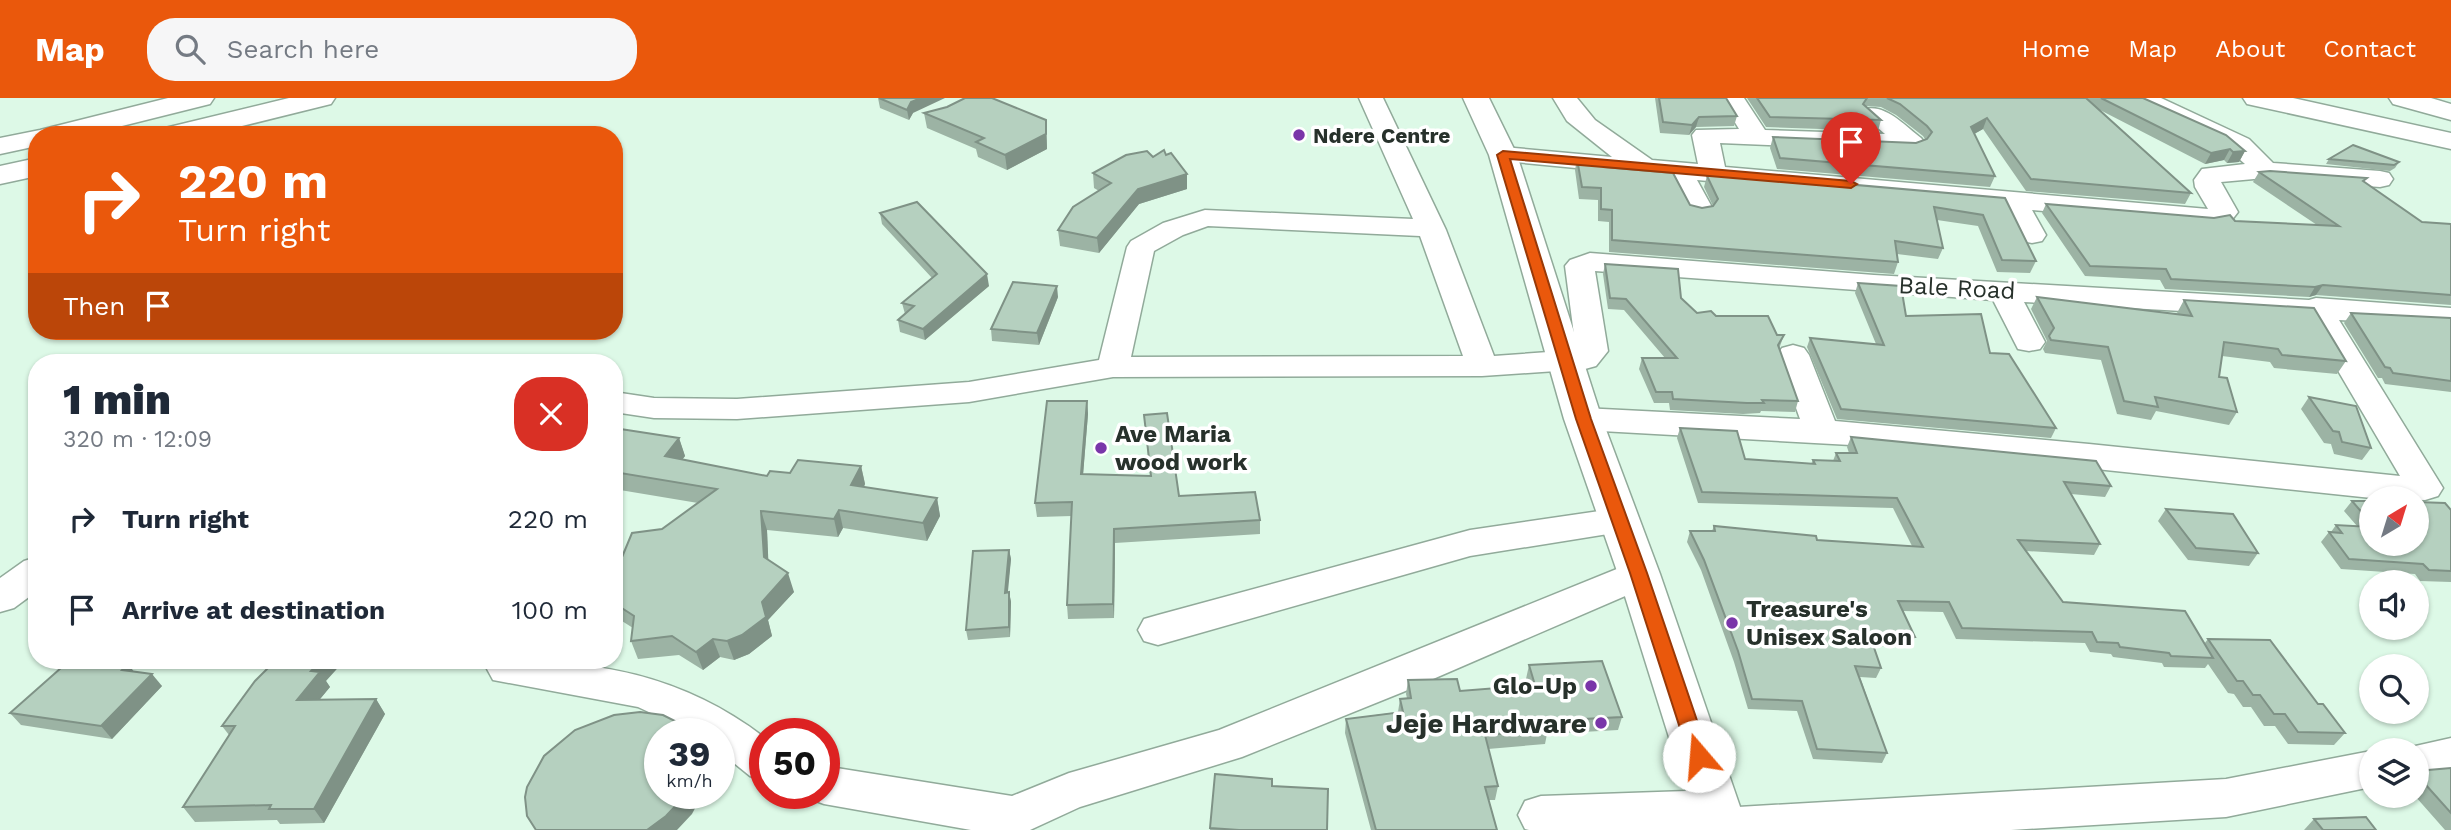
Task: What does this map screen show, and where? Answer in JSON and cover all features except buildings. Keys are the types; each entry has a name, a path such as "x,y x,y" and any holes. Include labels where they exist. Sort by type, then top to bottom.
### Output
{"main road":[{"path":"87,126 201,98"},
{"path":"208,126 322,98"},
{"path":"2256,98 2451,141"},
{"path":"2347,98 2451,129"},
{"path":"2402,98 2451,111"},
{"path":"1484,105 1503,155 1583,419 1639,573 1720,822"},
{"path":"0,146 28,140"},
{"path":"0,175 28,169"}],"street":[{"path":"1371,98 1394,142 1431,228 1482,366"},
{"path":"1565,98 1567,106 1600,136 1645,167"},
{"path":"1732,98 1756,136"},
{"path":"2141,98 2240,144 2265,170"},
{"path":"1713,172 1705,135 1912,143 1874,114"},
{"path":"1503,155 2209,217 2224,212 2208,187 2207,180 2211,175 2265,170 2380,179"},
{"path":"1678,169 1699,209"},
{"path":"2012,199 2032,235"},
{"path":"1113,367 1141,247 1173,229 1205,218 1431,228"},
{"name":"Bale Road","path":"1567,362 1585,359 1592,351 1580,266 1590,262 1874,284 2316,307 2451,317"},
{"path":"2004,291 2029,342"},
{"path":"2316,307 2438,489"},
{"path":"1793,355 1822,432"},
{"path":"623,403 654,408 737,409 970,392 1113,367 1482,366 1567,362"},
{"path":"1583,419 1716,422 2104,456 2392,488 2438,489"},
{"path":"1158,630 1470,543 1620,521"},
{"path":"840,788 1004,823 1069,792 1227,745 1388,681 1639,573"},
{"path":"0,598 28,578"},
{"path":"509,669 645,692 717,725 749,750"},
{"path":"2429,760 2451,756"},
{"path":"1541,815 1720,822 2226,798 2359,771"}],"place":[{"name":"Ndere Centre","path":"1299,135"},
{"name":"Ave Maria wood work","path":"1101,448"},
{"name":"Treasure's Unisex Saloon","path":"1732,623"},
{"name":"Glo-Up","path":"1591,686"},
{"name":"Jeje Hardware","path":"1601,723"}],"route":[{"path":"1699,756 1639,573 1583,419 1552,309 1503,155 1851,184"}]}
